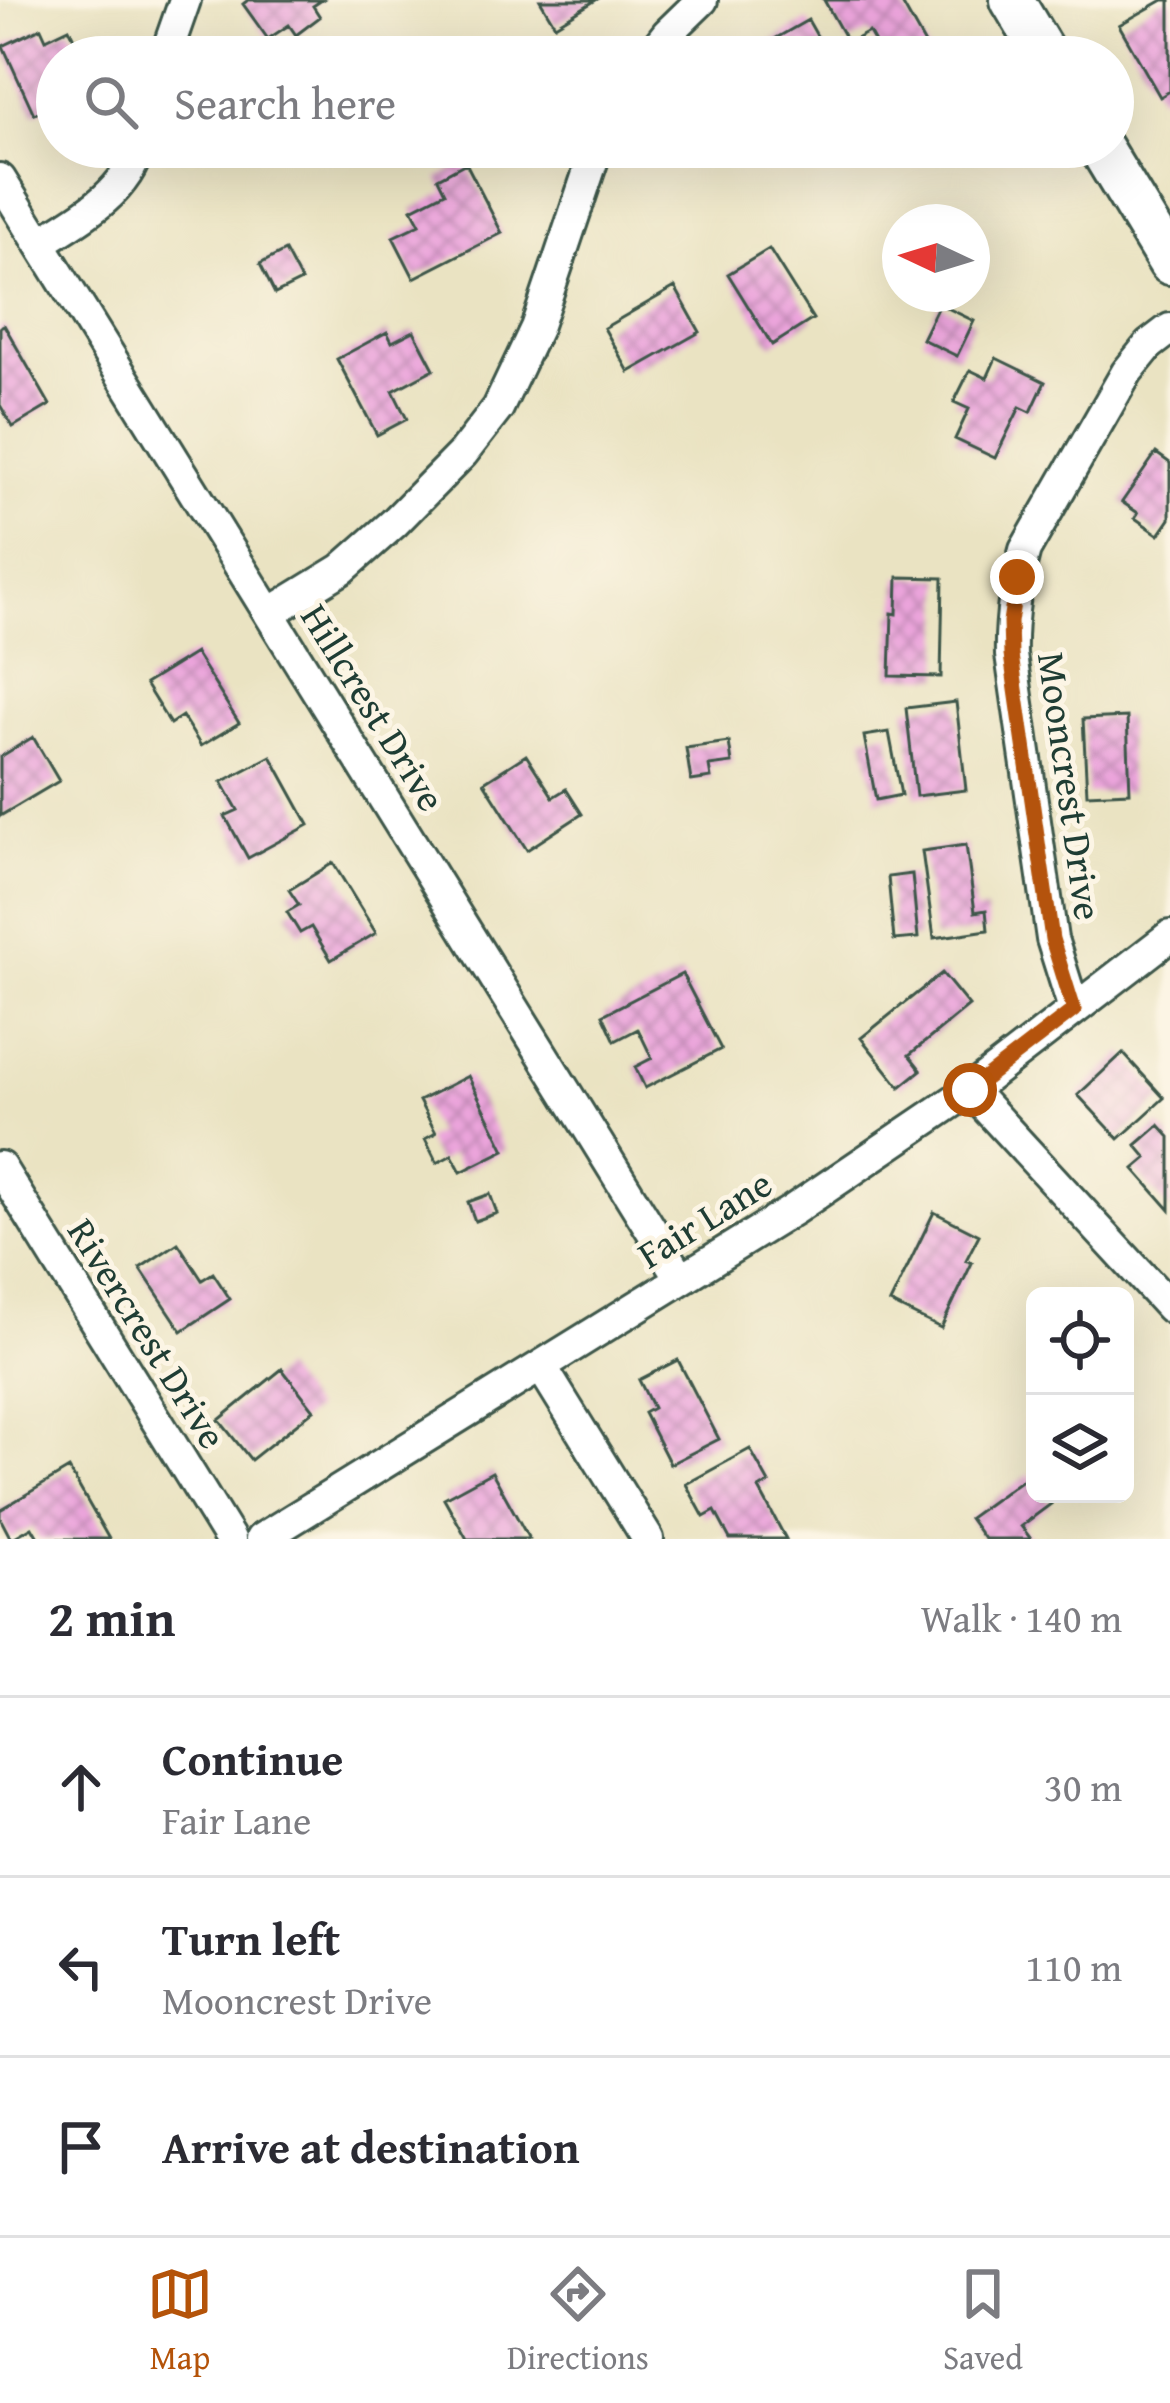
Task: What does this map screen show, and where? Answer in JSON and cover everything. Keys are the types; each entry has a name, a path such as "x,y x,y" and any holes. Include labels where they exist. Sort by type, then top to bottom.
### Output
{"main road":[{"path":"1012,0 1033,36"},
{"path":"1113,168 1170,263"}],"street":[{"path":"172,36 185,0"},
{"path":"665,36 702,0"},
{"path":"40,243 89,213 120,186 129,168"},
{"path":"271,613 342,569 394,523 463,453 497,408 536,328 590,168"},
{"name":"Hillcrest Drive","path":"0,178 681,1278"},
{"name":"Mooncrest Drive","path":"1074,1010 1052,939 1010,622 1025,550 1127,372 1170,329"},
{"name":"Fair Lane","path":"261,1539 793,1210 970,1090 1170,936"},
{"path":"970,1090 1170,1307"},
{"name":"Rivercrest Drive","path":"0,1167 230,1539"},
{"path":"541,1366 648,1539"}],"building":[{"path":"248,0 322,0 313,6 320,17 296,35 289,25 266,36 243,4"},
{"path":"540,0 596,0 555,25"},
{"path":"824,0 900,0 920,36 871,36 869,32 844,36"},
{"path":"1170,0 1170,91 1160,97 1134,51 1134,36 1125,36 1119,25"},
{"path":"808,20 817,36 780,36"},
{"path":"41,28 45,36 36,36 34,114 3,46"},
{"path":"457,168 469,168 502,233 414,278 393,237 420,224 412,209 445,192 438,178"},
{"path":"769,249 813,319 772,345 728,274"},
{"path":"285,251 301,281 275,294 260,264"},
{"path":"675,287 700,332 629,372 604,328"},
{"path":"935,312 955,312 974,321 957,356 922,339"},
{"path":"4,325 50,405 13,427 0,405 0,327"},
{"path":"414,331 434,369 393,391 407,419 377,435 337,359 387,332 392,342"},
{"path":"996,358 1045,382 1031,412 1020,407 995,458 955,439 969,409 954,402 970,370 987,378"},
{"path":"1156,453 1170,463 1170,519 1159,535 1122,502"},
{"path":"898,577 943,578 941,677 890,676"},
{"path":"195,653 239,723 201,746 182,716 170,724 145,684"},
{"path":"956,702 966,790 916,796 906,708"},
{"path":"1127,717 1130,792 1087,794 1083,719"},
{"path":"889,732 901,795 876,800 864,736"},
{"path":"33,737 59,781 0,816 0,757"},
{"path":"729,742 732,763 709,766 711,778 691,781 686,748"},
{"path":"526,755 553,797 566,789 582,814 527,850 484,782"},
{"path":"271,756 309,825 248,858 225,816 238,810 222,782"},
{"path":"966,845 975,912 986,910 988,930 934,938 922,851"},
{"path":"333,863 376,933 331,960 311,927 300,933 287,912 299,905 289,890"},
{"path":"912,874 918,938 894,940 888,877"},
{"path":"942,973 969,1006 909,1055 921,1070 900,1087 861,1038"},
{"path":"682,974 721,1049 645,1088 635,1067 652,1058 638,1029 615,1041 603,1015"},
{"path":"1123,1053 1164,1098 1119,1139 1078,1095"},
{"path":"468,1076 505,1150 461,1172 452,1155 437,1163 425,1139 436,1133 419,1101"},
{"path":"1159,1125 1170,1137 1170,1210 1134,1169 1147,1158 1136,1145"},
{"path":"490,1194 497,1213 475,1221 468,1202"},
{"path":"934,1212 979,1235 966,1260 972,1263 941,1328 890,1303"},
{"path":"178,1243 202,1280 213,1273 230,1299 182,1331 140,1268"},
{"path":"678,1360 719,1439 670,1464 644,1413 653,1408 639,1380"},
{"path":"282,1369 314,1410 251,1460 219,1420"},
{"path":"750,1449 769,1483 759,1489 786,1539 730,1539 715,1511 704,1517 686,1484"},
{"path":"69,1469 109,1539 39,1539 32,1527 11,1539 0,1510"},
{"path":"492,1472 529,1539 467,1539 444,1498"},
{"path":"1026,1477 1026,1503 1051,1504 1021,1526 1031,1539 984,1539 969,1518"}],"route":[{"path":"970,1090 1074,1010 1052,939 1011,655 1017,577"}]}
